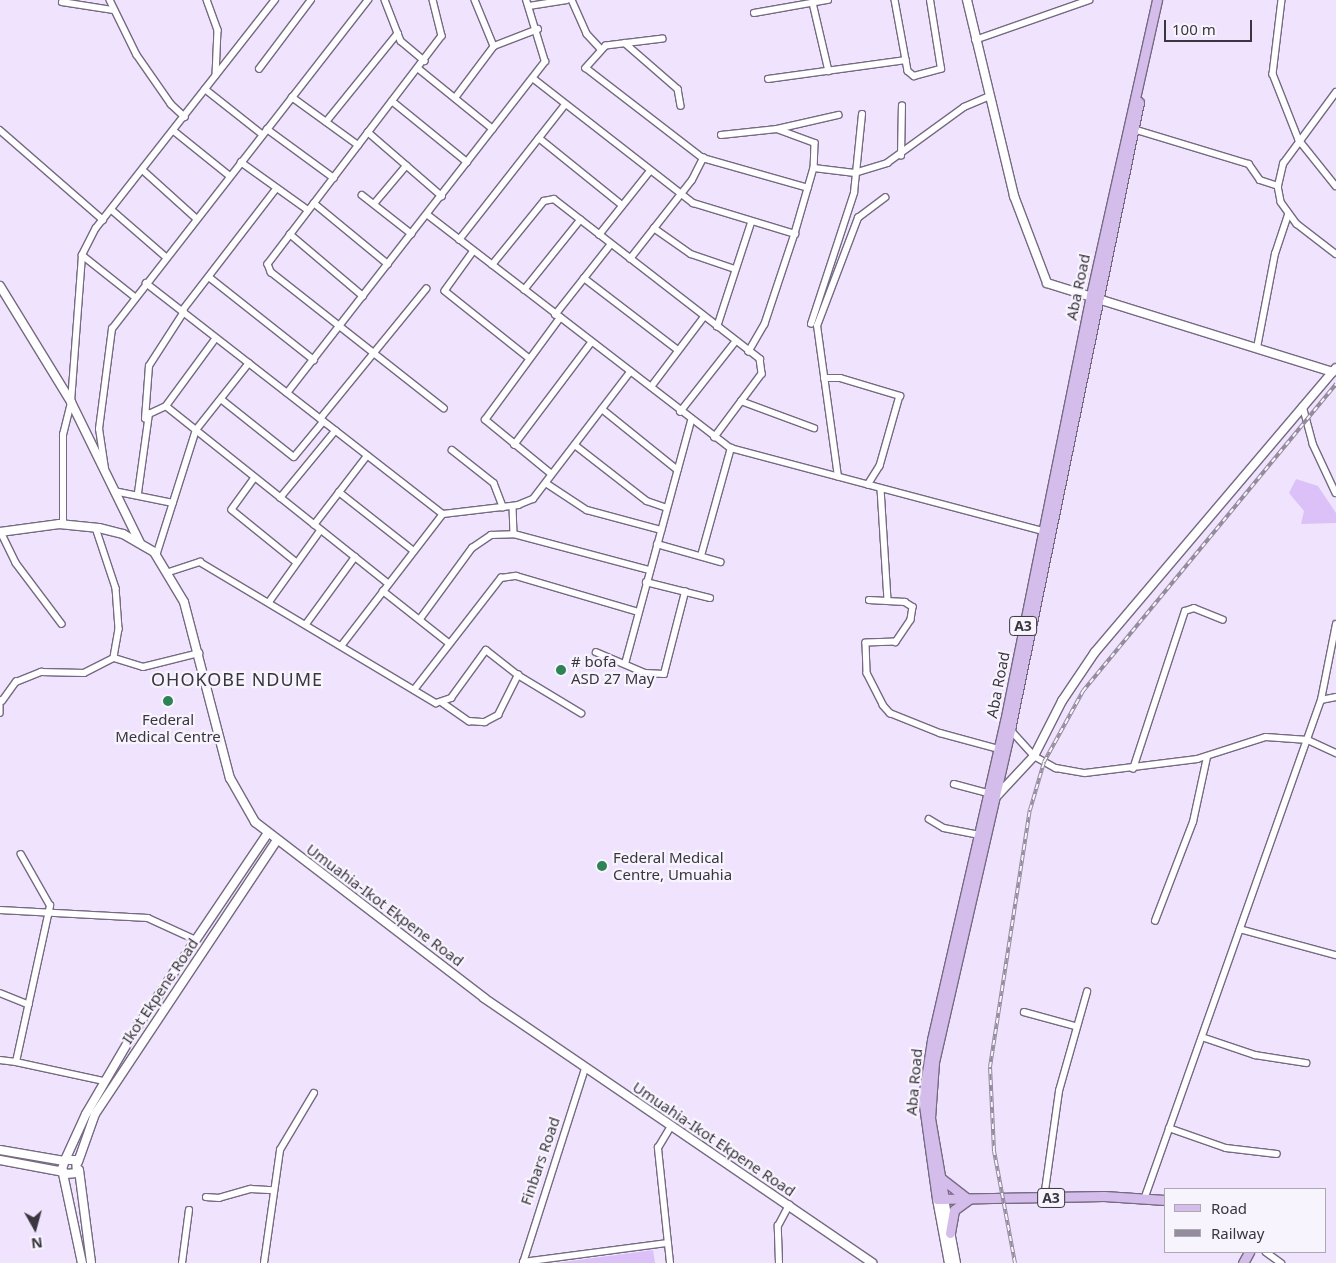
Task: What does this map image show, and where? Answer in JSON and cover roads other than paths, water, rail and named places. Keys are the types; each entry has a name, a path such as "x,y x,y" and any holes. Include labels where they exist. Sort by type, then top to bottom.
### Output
{"main road":[{"name":"A3","path":"1147,54 1158,1"},
{"name":"Aba Road","path":"1094,296 1133,129 1147,54"},
{"name":"Aba Road","path":"940,1199 930,1098 946,993 991,797 999,749 1094,296 1147,54"},
{"name":"Aba Road","path":"940,1199 924,1098 979,835 1010,729 1045,532"},
{"path":"938,1172 950,1190 971,1198"},
{"name":"A3","path":"940,1199 1145,1197 1164,1200"},
{"path":"950,1233 954,1210 971,1198"}],"street":[{"path":"110,0 113,10 166,97 185,116"},
{"path":"207,0 218,30 216,75"},
{"path":"63,525 61,459 71,402 82,255 103,220 144,171 275,0"},
{"path":"259,69 311,0"},
{"path":"106,470 99,428 109,336 146,282 368,0"},
{"path":"385,0 401,41 425,61"},
{"path":"433,0 444,32 419,69 392,101 268,264 270,272 444,408"},
{"path":"475,0 494,46"},
{"path":"287,393 534,79 546,57 528,3 567,0"},
{"path":"572,0 587,34 601,49"},
{"path":"754,12 828,0"},
{"path":"895,0 906,60 914,76 941,69 930,0"},
{"path":"954,784 991,797 1034,756 1062,701 1095,652 1334,370 1257,348 1045,280 1014,196 988,98 967,0"},
{"path":"975,40 1089,0"},
{"path":"1282,0 1273,74 1298,140 1336,186"},
{"path":"62,2 113,10"},
{"path":"814,2 829,71"},
{"path":"455,98 494,46 538,29"},
{"path":"326,122 398,33"},
{"path":"664,39 625,43 601,49 586,68 703,158 808,188"},
{"path":"625,43 678,89 681,106"},
{"path":"768,79 906,60"},
{"path":"419,69 493,129"},
{"path":"534,79 681,195 751,223 795,234"},
{"path":"205,89 262,134"},
{"path":"1336,92 1298,140 1283,164 1278,186 1288,215 1336,254"},
{"path":"292,97 358,145"},
{"path":"814,168 856,173 901,156 964,106 988,98"},
{"path":"392,101 467,162"},
{"path":"459,240 565,105"},
{"path":"901,156 902,106"},
{"path":"721,135 777,128 838,114"},
{"path":"810,324 854,193 862,114"},
{"path":"749,352 765,324 795,234 814,168 813,140 777,128"},
{"path":"267,129 334,178"},
{"path":"1133,129 1245,162 1260,180 1278,186"},
{"path":"0,130 103,220"},
{"path":"174,132 230,176"},
{"path":"368,132 442,196"},
{"path":"539,138 622,204"},
{"path":"630,259 681,195 703,158"},
{"path":"241,162 308,210"},
{"path":"374,204 406,166"},
{"path":"144,171 196,218"},
{"path":"599,235 650,171"},
{"path":"138,493 149,366 183,312 276,188"},
{"path":"362,195 412,234"},
{"path":"492,265 548,198 580,220 735,342 760,359 763,370 715,437"},
{"path":"838,477 817,326 858,218 885,198"},
{"path":"314,203 388,264"},
{"path":"112,210 166,257"},
{"path":"428,215 691,421 731,448 1045,532"},
{"path":"1257,348 1275,254 1288,215"},
{"path":"524,290 580,220"},
{"path":"717,327 751,223"},
{"path":"654,228 691,254 735,269"},
{"path":"290,234 363,296"},
{"path":"551,474 485,420 584,278 611,244"},
{"path":"474,251 445,291 529,358"},
{"path":"82,255 135,297"},
{"path":"209,277 314,360"},
{"path":"584,278 677,349"},
{"path":"146,282 443,514 513,506 533,499 630,372"},
{"path":"220,399 294,457 372,352 426,289"},
{"path":"1,290 71,402 106,470 114,491 140,543"},
{"path":"651,388 677,349 704,317"},
{"path":"145,423 149,414 166,406 216,338"},
{"path":"680,412 735,342"},
{"path":"514,445 591,343"},
{"path":"156,556 196,430 249,363"},
{"path":"824,378 840,378 900,396 880,466 868,485"},
{"path":"742,401 814,428"},
{"path":"166,406 320,531 388,583"},
{"path":"1303,406 1313,444 1336,493"},
{"path":"602,409 678,470"},
{"path":"624,664 691,421"},
{"path":"280,498 336,432"},
{"path":"575,444 647,501 667,508"},
{"path":"701,556 731,448"},
{"path":"452,450 494,483 503,507"},
{"path":"314,525 367,456"},
{"path":"255,478 232,510 295,562"},
{"path":"546,483 586,510 661,530"},
{"path":"881,489 888,600"},
{"path":"114,491 138,493 173,503"},
{"path":"339,492 414,551"},
{"path":"513,506 514,534"},
{"path":"342,645 443,514"},
{"path":"123,534 129,520"},
{"name":"Umuahia-Ikot Ekpene Road","path":"1,532 63,525 96,528 123,534 140,543 156,556 169,572 184,602 199,653 230,778 246,811 268,833 585,1069 789,1205 872,1263"},
{"path":"96,528 116,588 119,629 114,658"},
{"path":"269,602 295,562 320,531"},
{"path":"1,532 16,563 62,624"},
{"path":"420,619 480,540 514,534 649,570"},
{"path":"657,544 720,562"},
{"path":"306,624 355,557"},
{"path":"169,572 200,562 342,645 414,690 443,703 469,721 485,722 498,715 518,675"},
{"path":"414,690 497,581 508,576 638,612"},
{"path":"646,582 710,598"},
{"path":"383,591 450,644"},
{"path":"596,652 658,677 664,674 685,592"},
{"path":"869,600 888,600 910,604 914,612 896,642 866,643 867,673 883,705 890,713 940,733 999,749"},
{"path":"1133,769 1182,615 1194,608 1223,620"},
{"path":"1145,1197 1308,740 1321,700 1336,624"},
{"path":"443,703 484,651 518,675 581,713"},
{"path":"0,713 1,700 16,682 28,676 54,671 84,673 114,658 143,666 199,653"},
{"path":"1321,700 1336,697"},
{"path":"1010,729 1034,756 1068,771 1133,769 1207,757 1266,737 1308,740 1336,753"},
{"path":"1155,921 1193,822 1207,757"},
{"path":"929,819 944,828 979,835"},
{"path":"82,1263 64,1160 104,1081 268,833"},
{"name":"Ikot Ekpene Road","path":"91,1263 79,1166 95,1114 277,840"},
{"path":"16,1062 50,906 21,854"},
{"path":"0,910 48,915 148,918 196,940"},
{"path":"1240,929 1336,955"},
{"path":"1044,1198 1059,1091 1075,1026 1087,992"},
{"path":"0,993 29,1005"},
{"path":"1024,1012 1075,1026"},
{"path":"1202,1037 1256,1055 1306,1064"},
{"path":"0,1060 104,1081"},
{"name":"Finbars Road","path":"523,1262 585,1069"},
{"path":"264,1263 280,1150 314,1093"},
{"path":"670,1263 658,1148 672,1126"},
{"path":"1169,1128 1226,1148 1276,1154"},
{"path":"0,1150 64,1160 79,1166"},
{"path":"0,1160 65,1173 79,1166"},
{"path":"206,1197 273,1190"},
{"name":"Aba Road","path":"940,1199 956,1263"},
{"name":"Aba Road","path":"940,1199 949,1263"},
{"path":"779,1263 778,1226 789,1205"},
{"path":"184,1262 189,1210"},
{"path":"523,1262 668,1243"},
{"path":"1267,1253 1282,1263"}],"railway":[{"path":"1015,1263 994,1151 990,1067 1030,810 1044,762 1083,691 1336,384"}],"place":[{"name":"# bofa ASD 27 May","path":"561,670"},
{"name":"Federal Medical Centre","path":"168,701"},
{"name":"Federal Medical Centre, Umuahia","path":"602,866"}],"district":[{"name":"OHOKOBE NDUME","path":"237,679"}]}
